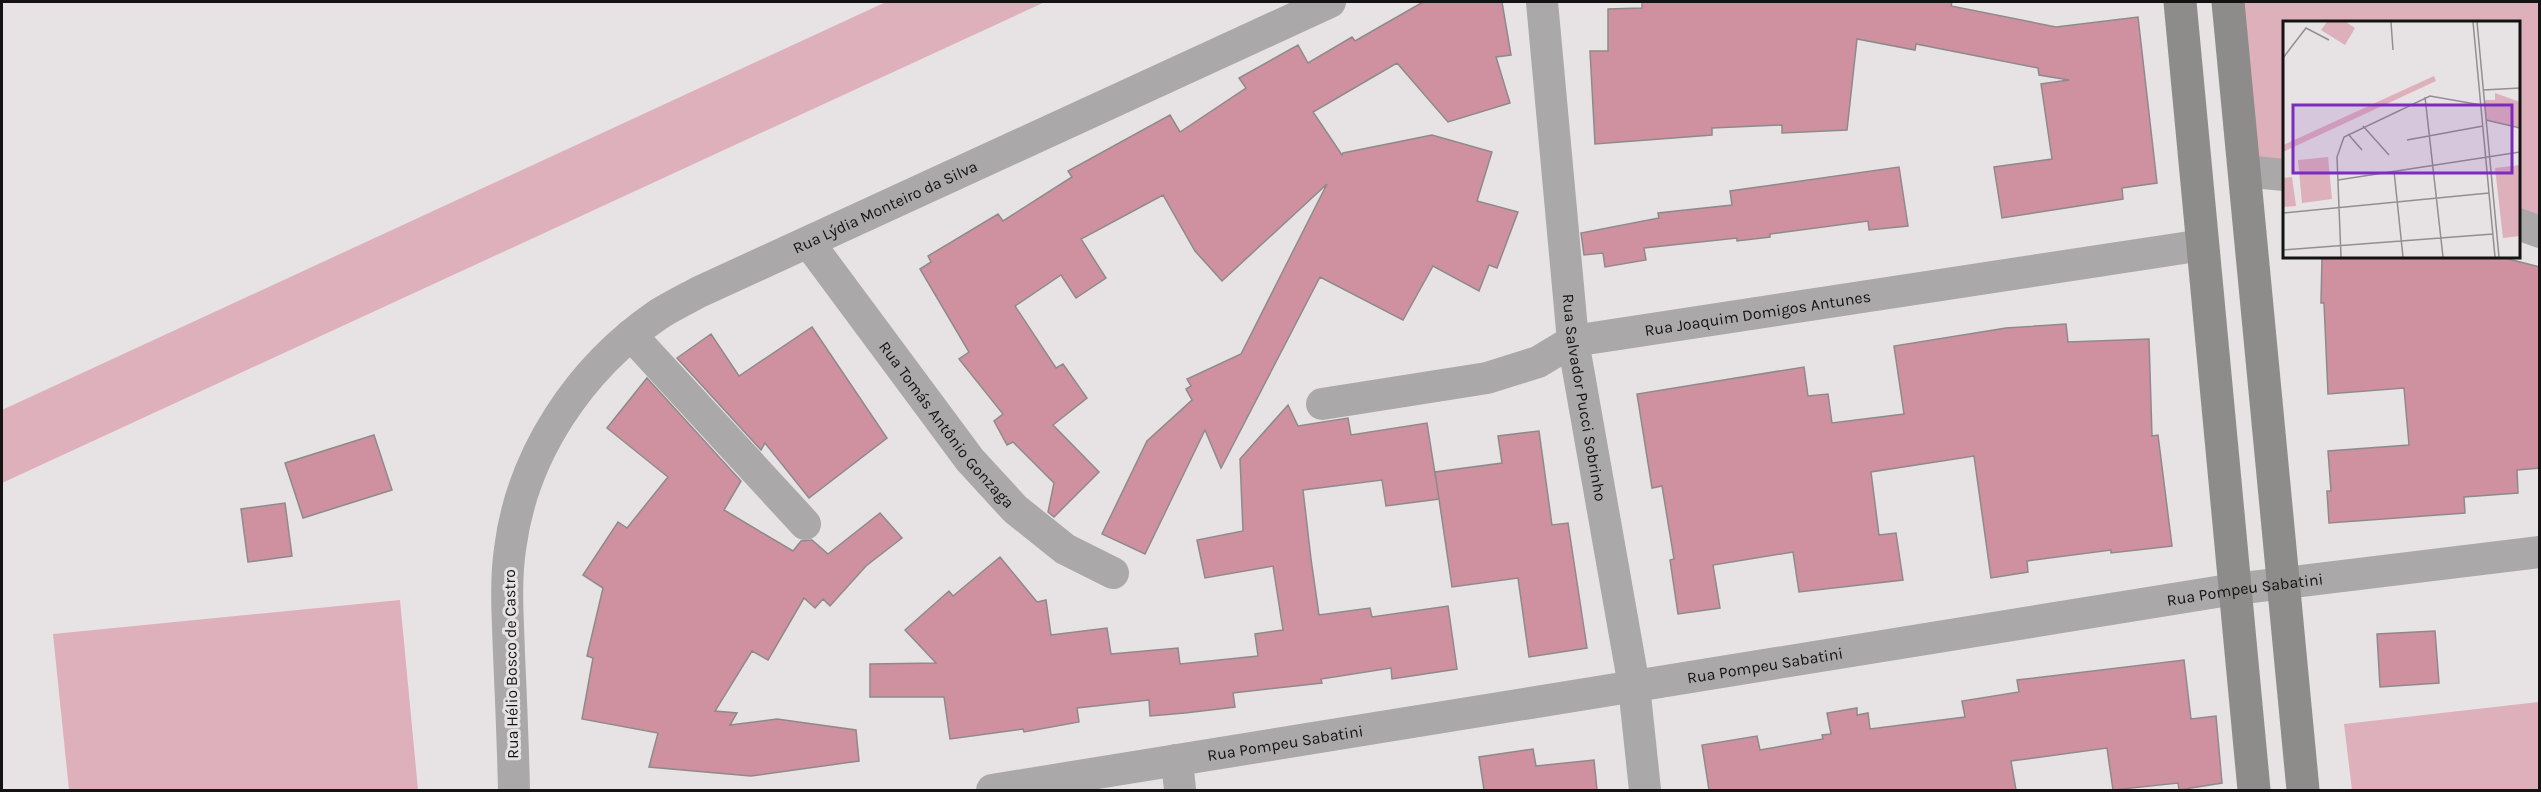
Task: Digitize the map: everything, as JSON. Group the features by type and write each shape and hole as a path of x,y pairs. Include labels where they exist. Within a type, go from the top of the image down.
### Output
{"main road":[{"path":"2180,2 2254,790"},
{"path":"2228,2 2303,790"}],"street":[{"name":"Rua Lýdia Monteiro da Silva","path":"519,502 542,445 565,408 595,369 632,335 660,314 699,292 1330,2"},
{"name":"Rua Salvador Pucci Sobrinho","path":"1542,2 1572,341 1634,686 1645,790"},
{"path":"2244,171 2283,175"},
{"path":"2520,225 2540,232"},
{"name":"Rua Tomás Antônio Gonzaga","path":"809,243 970,460 1000,493 1015,509 1065,549 1113,573"},
{"name":"Rua Joaquim Domigos Antunes","path":"1322,404 1487,378 1538,363 1572,341 2203,245"},
{"path":"632,335 805,524"},
{"name":"Rua Hélio Bosco de Castro","path":"514,790 507,598 510,550 519,502"},
{"name":"Rua Pompeu Sabatini","path":"992,790 1178,775 1634,686 2284,581 2540,552"}],"shaded area":[{"path":"886,2 1045,2 2,483 2,410"},
{"path":"2228,2 2539,2 2539,232 2520,224 2520,21 2283,21 2283,175 2244,171"},
{"path":"400,600 418,790 69,790 53,634"},
{"path":"2539,702 2539,790 2352,790 2344,724"}],"building":[{"path":"1423,2 1502,2 1511,55 1496,57 1510,103 1448,122 1397,63 1313,112 1342,155 1432,135 1492,152 1477,201 1518,212 1497,268 1489,265 1479,291 1433,266 1403,320 1320,277 1221,468 1205,430 1145,554 1102,534 1147,441 1192,400 1186,389 1191,386 1187,379 1241,354 1327,184 1222,281 1195,251 1163,195 1081,239 1106,278 1076,298 1061,275 1015,306 1056,368 1063,364 1087,398 1053,425 1099,472 1054,517 1048,512 1054,483 1013,442 1007,445 994,421 1003,414 959,359 969,352 920,269 931,262 928,256 998,214 1003,221 1072,177 1068,171 1170,115 1180,132 1246,88 1239,78 1298,45 1308,63 1352,37 1355,41"},
{"path":"1642,2 1952,2 1951,6 2056,27 2138,17 2157,183 2122,188 2123,199 2002,218 1994,167 2052,159 2041,84 2069,80 2039,75 2038,68 1916,44 1915,50 1857,39 1847,130 1782,133 1782,125 1712,128 1712,135 1595,144 1590,51 1608,51 1608,9 1642,8"},
{"path":"1899,167 1908,226 1869,230 1868,221 1770,234 1770,237 1737,241 1737,238 1644,248 1646,260 1605,267 1603,253 1584,255 1581,233 1659,218 1658,213 1732,205 1730,191"},
{"path":"2322,258 2505,258 2540,267 2540,468 2517,470 2518,493 2464,497 2465,513 2329,523 2327,491 2331,491 2328,451 2409,445 2404,388 2328,394 2324,303 2321,303"},
{"path":"2066,324 2068,342 2149,339 2152,436 2158,435 2172,546 2111,553 2111,550 2027,561 2028,572 1991,578 1974,456 1871,472 1879,535 1896,533 1903,580 1799,592 1793,552 1713,565 1720,608 1678,614 1670,560 1674,559 1662,486 1652,488 1637,394 1804,367 1808,396 1828,394 1832,423 1904,414 1894,346 2006,328"},
{"path":"812,327 887,438 809,498 765,443 761,450 677,358 711,334 739,376"},
{"path":"647,378 741,481 724,510 793,551 801,541 812,540 828,554 880,513 902,538 866,566 830,606 823,599 815,608 804,598 768,660 752,651 715,711 737,713 730,725 777,719 856,730 859,761 751,776 649,767 658,733 582,719 593,658 587,656 603,588 583,575 618,522 627,528 668,477 607,428"},
{"path":"1288,405 1298,426 1348,418 1351,435 1427,423 1439,499 1386,506 1382,480 1303,490 1311,559 1319,615 1370,608 1372,617 1448,606 1457,669 1392,679 1391,668 1321,679 1322,683 1233,693 1235,707 1185,713 1150,716 1149,700 1077,708 1079,722 1024,732 1023,729 950,739 944,697 870,697 870,664 936,663 905,630 949,591 953,596 1000,557 1037,602 1046,600 1051,635 1107,628 1111,654 1178,648 1180,664 1258,656 1255,634 1283,630 1273,566 1205,578 1197,540 1243,531 1240,459"},
{"path":"1539,431 1552,525 1568,523 1587,648 1529,657 1518,578 1452,587 1435,472 1502,463 1498,436"},
{"path":"374,435 392,490 303,518 285,463"},
{"path":"285,503 292,556 248,562 241,509"},
{"path":"2435,631 2439,683 2380,687 2377,634"},
{"path":"2184,660 2191,719 2216,716 2222,783 2179,790 2178,783 2113,790 2107,748 2011,761 2016,790 1709,790 1702,745 1757,736 1760,750 1823,739 1822,735 1831,734 1827,713 1857,708 1857,715 1868,713 1870,729 1965,717 1962,701 2019,692 2017,680"},
{"path":"1533,749 1536,766 1594,760 1597,790 1484,790 1479,757"}]}
